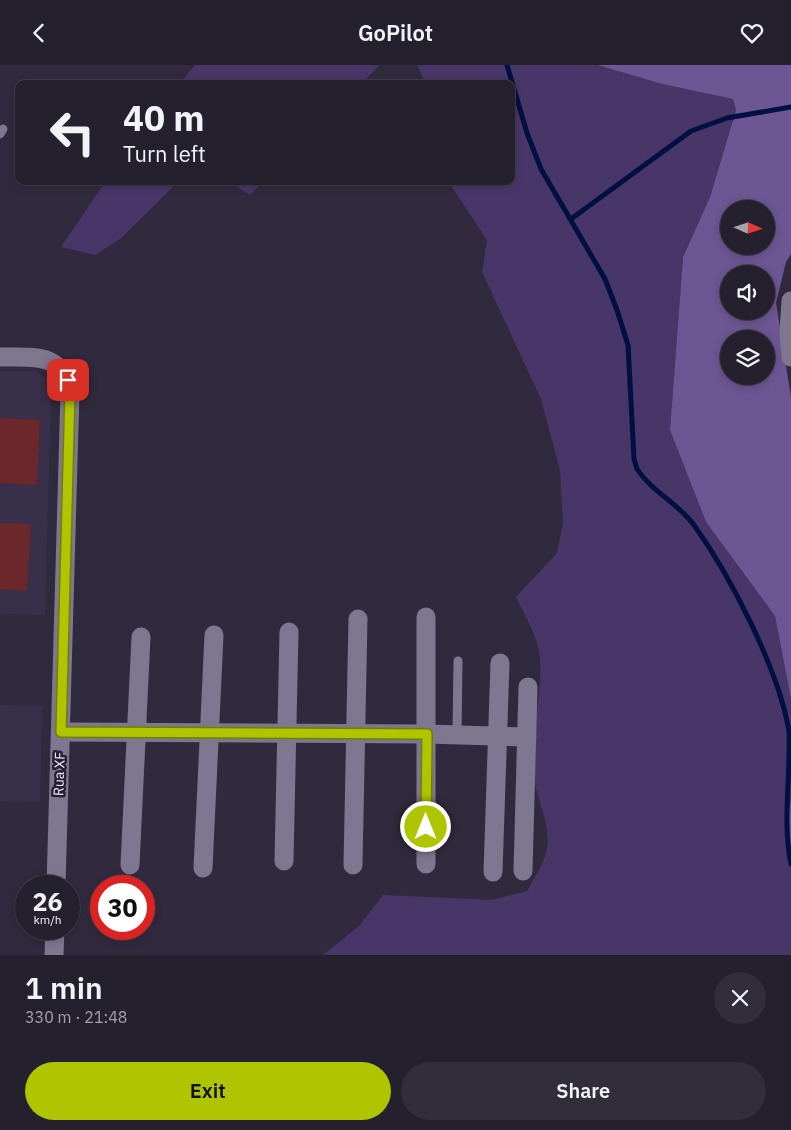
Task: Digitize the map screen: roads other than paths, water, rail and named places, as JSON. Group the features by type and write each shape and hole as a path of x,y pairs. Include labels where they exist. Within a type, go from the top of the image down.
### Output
{"street":[{"path":"791,301 789,331 791,357"},
{"name":"Rua XF","path":"0,357 46,359 55,363 68,380 70,392 56,875"},
{"path":"426,617 426,864"},
{"path":"353,865 358,619"},
{"path":"284,861 288,632"},
{"path":"203,868 214,635"},
{"path":"130,865 138,731 141,637"},
{"path":"492,872 500,663"},
{"path":"523,871 528,687"},
{"path":"61,732 285,732 526,737"},
{"path":"54,955 55,940"}],"lane":[{"path":"457,735 458,661"}],"waterway":[{"path":"507,65 511,80"},
{"path":"515,92 527,133 541,169 605,279 617,310 628,345 634,459 637,469 650,484 688,517 708,546 737,596 764,652 775,680 789,731 787,831 791,864"},
{"path":"571,219 691,131 727,118 791,107"}]}
